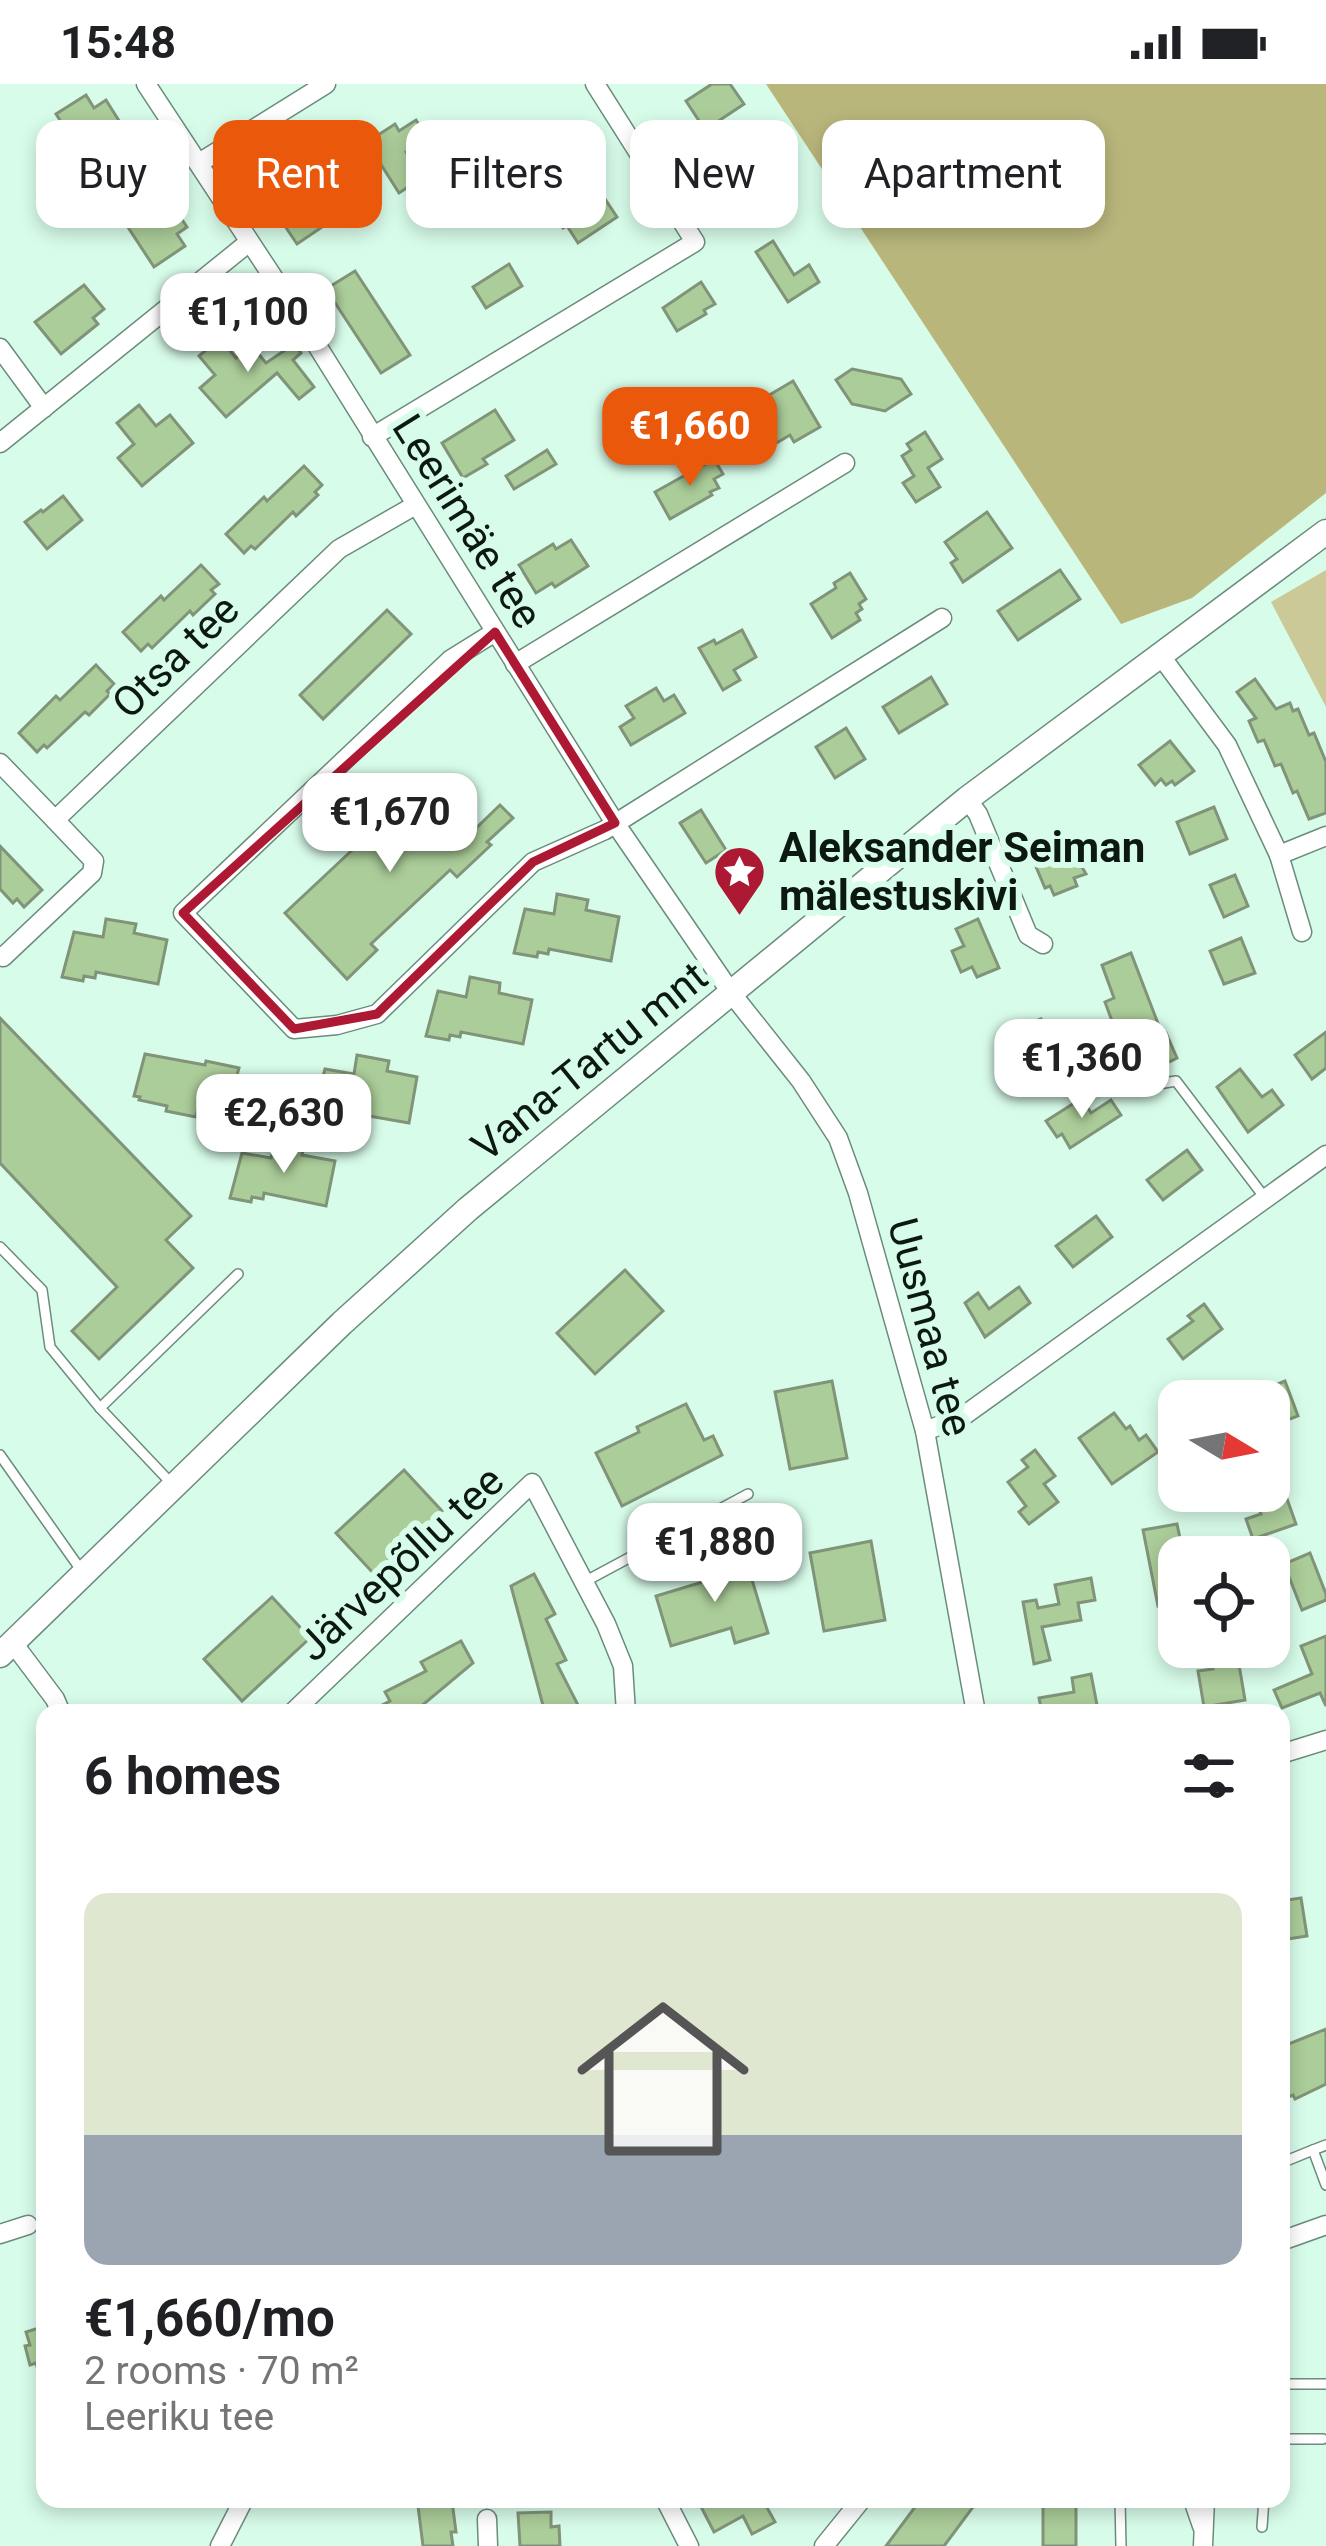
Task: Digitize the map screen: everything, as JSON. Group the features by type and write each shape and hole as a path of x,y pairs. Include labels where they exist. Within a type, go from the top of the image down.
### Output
{"street":[{"name":"Leerimäe tee","path":"146,84 298,315 615,823 732,994"},
{"path":"200,163 326,84"},
{"path":"372,437 695,242 595,84"},
{"path":"0,443 248,243"},
{"path":"0,348 44,408"},
{"path":"515,664 845,463"},
{"name":"Otsa tee","path":"55,820 339,549 414,506"},
{"name":"Vana-Tartu mnt","path":"6,1649 342,1323 468,1210 967,799 1326,532"},
{"path":"495,632 450,660 183,913 294,1029 337,1025 377,1014 533,862 605,830 942,618"},
{"path":"1160,655 1228,745 1279,855 1302,932"},
{"path":"0,763 94,861 92,873 0,956"},
{"path":"967,799 978,814 1028,935 1043,944"},
{"path":"1279,855 1326,836"},
{"name":"Uusmaa tee","path":"732,994 801,1081 838,1138 858,1193 925,1432 974,1704"},
{"path":"925,1432 962,1417 1326,1155"},
{"name":"Järvepõllu tee","path":"301,1704 532,1484 606,1624 622,1666 625,1704"},
{"path":"6,1649 58,1704"},
{"path":"1290,1751 1326,1740"},
{"path":"0,2234 28,2224"},
{"path":"1290,2238 1326,2225"},
{"path":"220,2546 239,2508"},
{"path":"670,2508 689,2546"},
{"path":"824,2546 855,2508"},
{"path":"1203,2545 1204,2508"},
{"path":"487,2519 488,2546"}],"lane":[{"path":"1146,1086 1176,1082 1265,1198"},
{"path":"0,1247 42,1290 50,1347 174,1487"},
{"path":"100,1408 238,1274"},
{"path":"0,1455 84,1575"},
{"path":"584,1582 748,1494"},
{"path":"1290,2159 1326,2145"},
{"path":"1313,2150 1326,2185"},
{"path":"1290,2384 1326,2384"},
{"path":"1290,2439 1323,2439"},
{"path":"1120,2508 1121,2546"},
{"path":"1191,2508 1203,2545"},
{"path":"1262,2527 1263,2508"}],"highlighted area":[{"path":"495,632 615,823 533,862 377,1014 294,1029 183,913"}],"shaded area":[{"path":"766,84 1326,84 1326,493 1192,598 1121,624 861,228 1105,228 1105,120 822,120 822,169 798,133 798,120 790,120"},
{"path":"1326,570 1326,707 1271,602"}],"building":[{"path":"712,84 730,84 744,104 720,120 698,120 686,101"},
{"path":"86,95 94,108 106,100 118,120 60,120 56,114"},
{"path":"395,124 399,131 406,126 406,188 399,193 382,166 382,132"},
{"path":"606,200 617,217 606,224"},
{"path":"128,228 186,228 177,234 185,246 154,267"},
{"path":"286,228 321,228 297,244"},
{"path":"568,228 600,228 578,243"},
{"path":"773,241 794,275 809,265 819,282 788,302 756,252"},
{"path":"509,264 522,286 486,308 473,287"},
{"path":"355,271 410,355 381,373 326,289"},
{"path":"701,282 715,304 677,331 663,308"},
{"path":"84,285 104,309 93,318 98,324 61,354 35,322"},
{"path":"220,338 236,358 251,345 266,363 294,344 301,353 293,360 314,387 299,399 277,373 226,417 200,388 215,375 199,356"},
{"path":"852,369 901,379 911,394 885,411 852,404 836,380"},
{"path":"793,381 820,427 794,442 790,435 758,454 738,421 770,403 766,397"},
{"path":"139,405 156,426 170,415 193,443 142,486 118,458 134,444 117,423"},
{"path":"495,410 514,440 463,478 442,443"},
{"path":"925,432 942,459 928,468 940,487 916,502 903,483 914,476 902,456 911,450 907,444"},
{"path":"547,450 556,464 514,489 506,476"},
{"path":"714,459 723,474 714,479 719,488 670,519 655,492"},
{"path":"304,466 322,485 315,492 318,495 255,549 251,546 244,553 226,534"},
{"path":"63,496 82,520 47,549 25,522"},
{"path":"987,512 1012,548 963,582 951,563 957,559 945,542"},
{"path":"571,540 588,566 536,593 519,565 553,544 556,549"},
{"path":"201,565 219,584 211,590 215,594 152,648 148,644 141,651 123,632"},
{"path":"1060,570 1080,599 1018,640 998,611"},
{"path":"850,573 866,599 856,613 860,620 832,638 811,604"},
{"path":"387,610 411,634 323,719 300,695"},
{"path":"742,630 756,657 734,670 740,680 723,690 699,648"},
{"path":"96,665 114,684 107,691 110,694 37,752 19,733"},
{"path":"931,677 947,704 899,733 883,707"},
{"path":"1255,679 1276,709 1290,703 1293,711 1298,709 1309,735 1314,733 1326,762 1326,813 1309,819 1281,764 1275,766 1264,740 1258,742 1249,721 1256,718 1237,692"},
{"path":"656,688 664,701 674,695 685,713 631,745 620,727 634,718 626,706"},
{"path":"846,728 865,759 835,778 816,747"},
{"path":"1170,741 1194,771 1175,785 1161,779 1155,785 1139,765"},
{"path":"428,779 475,829 500,805 513,818 457,877 450,870 371,944 377,950 347,979 285,913"},
{"path":"1214,807 1227,839 1190,854 1177,822"},
{"path":"701,810 726,850 706,863 680,823"},
{"path":"1056,837 1060,847 1073,841 1086,874 1074,878 1077,886 1054,895 1050,886 1045,888 1031,855 1037,853 1034,846"},
{"path":"0,846 42,890 24,907 0,889"},
{"path":"1235,875 1248,906 1224,917 1210,885"},
{"path":"557,894 588,900 586,910 619,917 611,961 549,949 548,954 538,952 537,957 514,953 525,909 554,914"},
{"path":"106,919 136,924 134,933 167,940 158,984 96,972 95,978 84,976 83,981 62,977 74,932 103,937"},
{"path":"978,919 999,968 977,977 972,967 961,972 952,951 964,946 956,929"},
{"path":"1241,938 1255,973 1224,984 1210,951"},
{"path":"1131,953 1162,1034 1166,1033 1177,1058 1155,1069 1135,1021 1115,1029 1105,1002 1114,998 1102,965"},
{"path":"470,977 500,983 499,993 532,1000 523,1044 461,1032 460,1037 450,1035 449,1040 426,1036 438,991 466,997"},
{"path":"0,1018 191,1216 166,1240 193,1268 99,1359 72,1331 117,1287 0,1163"},
{"path":"1041,1019 1044,1027 1057,1022 1066,1046 1042,1056 1039,1047 1025,1052 1015,1029"},
{"path":"1326,1032 1326,1068 1312,1079 1295,1055"},
{"path":"145,1054 239,1068 228,1109 199,1103 196,1117 139,1100 134,1096"},
{"path":"357,1055 389,1061 387,1071 417,1077 409,1123 346,1112 335,1117 313,1113 325,1069 354,1074"},
{"path":"1240,1069 1262,1097 1272,1090 1283,1105 1248,1132 1217,1087"},
{"path":"1082,1098 1091,1113 1111,1100 1121,1115 1070,1148 1046,1121"},
{"path":"275,1140 304,1145 302,1155 335,1161 326,1206 264,1193 263,1199 252,1197 251,1202 230,1198 242,1153 271,1158"},
{"path":"1187,1150 1202,1170 1163,1200 1147,1180"},
{"path":"1096,1216 1112,1237 1073,1267 1056,1246"},
{"path":"625,1270 663,1311 595,1374 557,1333"},
{"path":"1019,1287 1030,1303 985,1337 965,1303 978,1293 989,1309"},
{"path":"1204,1304 1222,1329 1183,1359 1168,1339 1193,1321 1188,1316"},
{"path":"832,1381 847,1458 790,1469 775,1392"},
{"path":"1290,1394 1298,1416 1290,1419"},
{"path":"686,1404 704,1440 713,1436 722,1455 622,1506 596,1453"},
{"path":"1114,1413 1139,1440 1146,1435 1158,1452 1112,1484 1079,1438"},
{"path":"1035,1450 1055,1476 1044,1484 1058,1502 1029,1524 1019,1512 1026,1506 1008,1482 1028,1467 1022,1460"},
{"path":"404,1470 442,1511 374,1574 336,1533"},
{"path":"1290,1507 1296,1524 1252,1536 1246,1519 1290,1512"},
{"path":"1177,1524 1180,1536 1158,1536 1158,1606 1143,1530"},
{"path":"871,1541 885,1620 824,1631 810,1553"},
{"path":"744,1553 768,1633 735,1643 731,1628 671,1646 656,1596 716,1578 711,1563"},
{"path":"1310,1553 1326,1600 1302,1610 1290,1579 1290,1561"},
{"path":"534,1574 555,1614 546,1619 566,1660 557,1664 577,1704 543,1704 511,1586"},
{"path":"1091,1578 1095,1600 1078,1603 1081,1620 1042,1627 1050,1660 1034,1664 1023,1602 1036,1600 1038,1608 1059,1604 1055,1585"},
{"path":"272,1597 310,1638 242,1701 204,1659"},
{"path":"1326,1636 1326,1706 1320,1693 1280,1704 1274,1690 1312,1674 1301,1646"},
{"path":"461,1641 473,1663 424,1704 384,1704 390,1701 385,1692 426,1671 421,1662"},
{"path":"1240,1668 1245,1700 1204,1704 1198,1671"},
{"path":"1091,1674 1097,1704 1040,1704 1039,1698 1074,1692 1072,1678"},
{"path":"1301,1898 1307,1936 1290,1939 1290,1900"},
{"path":"1326,2029 1326,2084 1295,2099 1290,2096 1290,2043"},
{"path":"36,2329 36,2363 30,2365 25,2346 30,2345 26,2332"},
{"path":"418,2508 453,2508 453,2546 423,2546"},
{"path":"702,2508 767,2508 775,2522 752,2534 743,2516 714,2532"},
{"path":"914,2508 972,2508 944,2546 886,2546"},
{"path":"1043,2508 1076,2508 1076,2546 1043,2546"},
{"path":"551,2512 551,2527 559,2526 560,2546 520,2546 518,2513"}],"place":[{"name":"Aleksander Seiman mälestuskivi","path":"740,917"}]}
